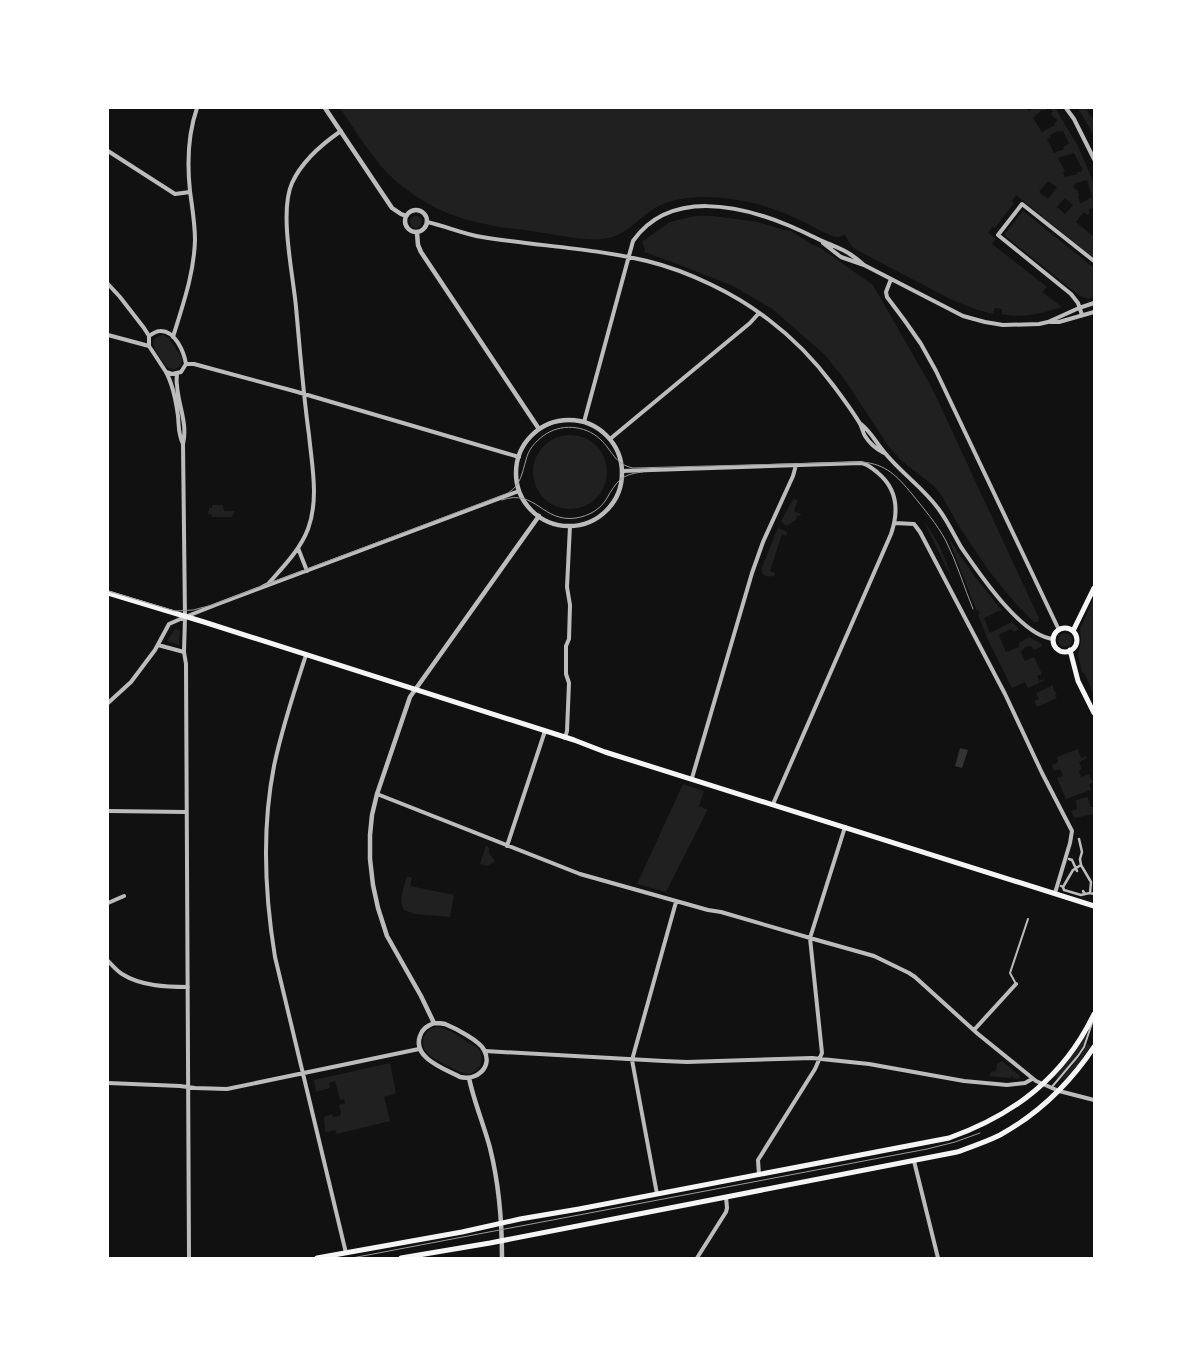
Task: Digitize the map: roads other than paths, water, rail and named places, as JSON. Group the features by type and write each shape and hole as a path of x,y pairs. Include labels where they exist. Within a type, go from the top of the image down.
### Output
{"main road":[{"path":"1073,631 1094,588"},
{"path":"108,593 1094,906"},
{"path":"1066,628 1073,631 1077,641 1073,648 1070,650 1060,650 1055,645 1053,638 1056,632 1066,628"},
{"path":"1070,650 1078,681 1094,713"},
{"path":"317,1258 949,1138 993,1120 1043,1085 1074,1050 1094,1015"},
{"path":"401,1258 914,1162 957,1152 999,1135 1033,1113 1059,1091 1084,1063 1094,1047"}],"street":[{"path":"173,336 189,284 194,254 194,215 190,192 188,155 191,129 197,108"},
{"path":"325,108 392,208 406,216"},
{"path":"1066,108 1074,119 1094,159"},
{"path":"262,588 268,584 298,548 308,529 314,506 314,476 296,304 289,258 286,209 292,184 306,161 330,138 341,131"},
{"path":"108,151 175,194 190,192"},
{"path":"1082,315 1076,299 1071,294 998,235 1022,204 1094,261"},
{"path":"584,422 634,241 642,229 650,222 668,212 688,207 712,207 753,213 838,247 853,255 864,265"},
{"path":"414,210 419,210 423,213 427,222 425,228 417,233 410,231 405,223 406,216 414,210"},
{"path":"427,222 480,237 629,257 653,262 690,276 731,295 759,313 811,359 832,383 884,453 940,510 961,546 1004,604 1028,628 1047,638 1053,638"},
{"path":"417,233 421,252 539,429"},
{"path":"817,239 841,257 864,265 974,320 1003,325 1039,324 1094,303"},
{"path":"891,279 886,292 887,297 921,344 936,371 1059,630"},
{"path":"108,284 144,328 149,336 149,346 166,372 172,386 178,414 179,436 182,444"},
{"path":"1048,322 1058,322 1094,312"},
{"path":"610,440 750,323 759,313"},
{"path":"149,336 159,331 168,332 173,336 185,356 186,364 181,372 172,374 166,372"},
{"path":"108,335 149,346"},
{"path":"186,364 194,364 304,394 519,457"},
{"path":"177,373 177,385 184,428 182,444 184,652 186,664 189,1258"},
{"path":"561,421 584,422 597,428 610,440 621,460 622,479 618,492 608,510 596,519 570,526 547,522 525,502 519,491 516,477 519,457 528,440 539,429 551,423 561,421"},
{"path":"622,471 862,463 866,464 888,483 893,494 896,506 895,523 773,804"},
{"path":"692,778 752,573 763,542 793,476 796,465"},
{"path":"108,703 131,682 148,660 169,624 519,491"},
{"path":"434,1023 387,936 378,908 373,885 370,842 372,815 377,794 410,697 539,516"},
{"path":"895,523 914,524 920,532 1005,694 1072,831 1054,893"},
{"path":"565,738 569,683 566,674 566,646 569,639 570,605 567,587 570,526"},
{"path":"298,548 307,571"},
{"path":"158,645 184,652"},
{"path":"306,655 281,735 274,766 266,867 269,920 275,957 346,1253"},
{"path":"507,846 545,731"},
{"path":"377,794 580,874 874,956 915,977 1032,1079 1059,1091 1094,1100"},
{"path":"108,811 186,812"},
{"path":"759,1175 758,1160 821,1058 810,938 845,827"},
{"path":"1079,840 1082,852 1081,865 1091,882 1090,893"},
{"path":"1069,859 1072,860 1077,870"},
{"path":"1081,865 1077,870 1073,870 1062,886 1064,890 1081,895 1084,893 1094,894"},
{"path":"108,903 124,896"},
{"path":"657,1194 632,1060 676,902"},
{"path":"108,961 122,974 137,981 161,986 188,987"},
{"path":"974,1030 1016,984"},
{"path":"434,1023 448,1026 479,1043 485,1051 486,1059 484,1069 478,1075 469,1078 460,1077 428,1060 421,1053 418,1040 421,1032 434,1023"},
{"path":"108,1083 227,1089 419,1049"},
{"path":"485,1051 687,1062 821,1058 1007,1086 1025,1084 1032,1079"},
{"path":"469,1078 490,1150 498,1192 502,1258"},
{"path":"914,1162 938,1258"},
{"path":"697,1258 726,1212 726,1197"}],"lane":[{"path":"1016,984 1010,972 1028,919"},
{"path":"1052,1088 1084,1047 1094,1015"}],"tram line":[{"path":"108,591 175,611 193,610 212,605 508,493 516,486 522,474 528,453 537,441 557,429 572,427 594,434 618,460 633,468 862,462 878,465 896,476 907,488 946,541 973,609"},
{"path":"502,500 523,498 555,516 576,518 590,514 598,509 621,479 634,473 643,472"},
{"path":"352,1258 927,1149 980,1133"}]}
